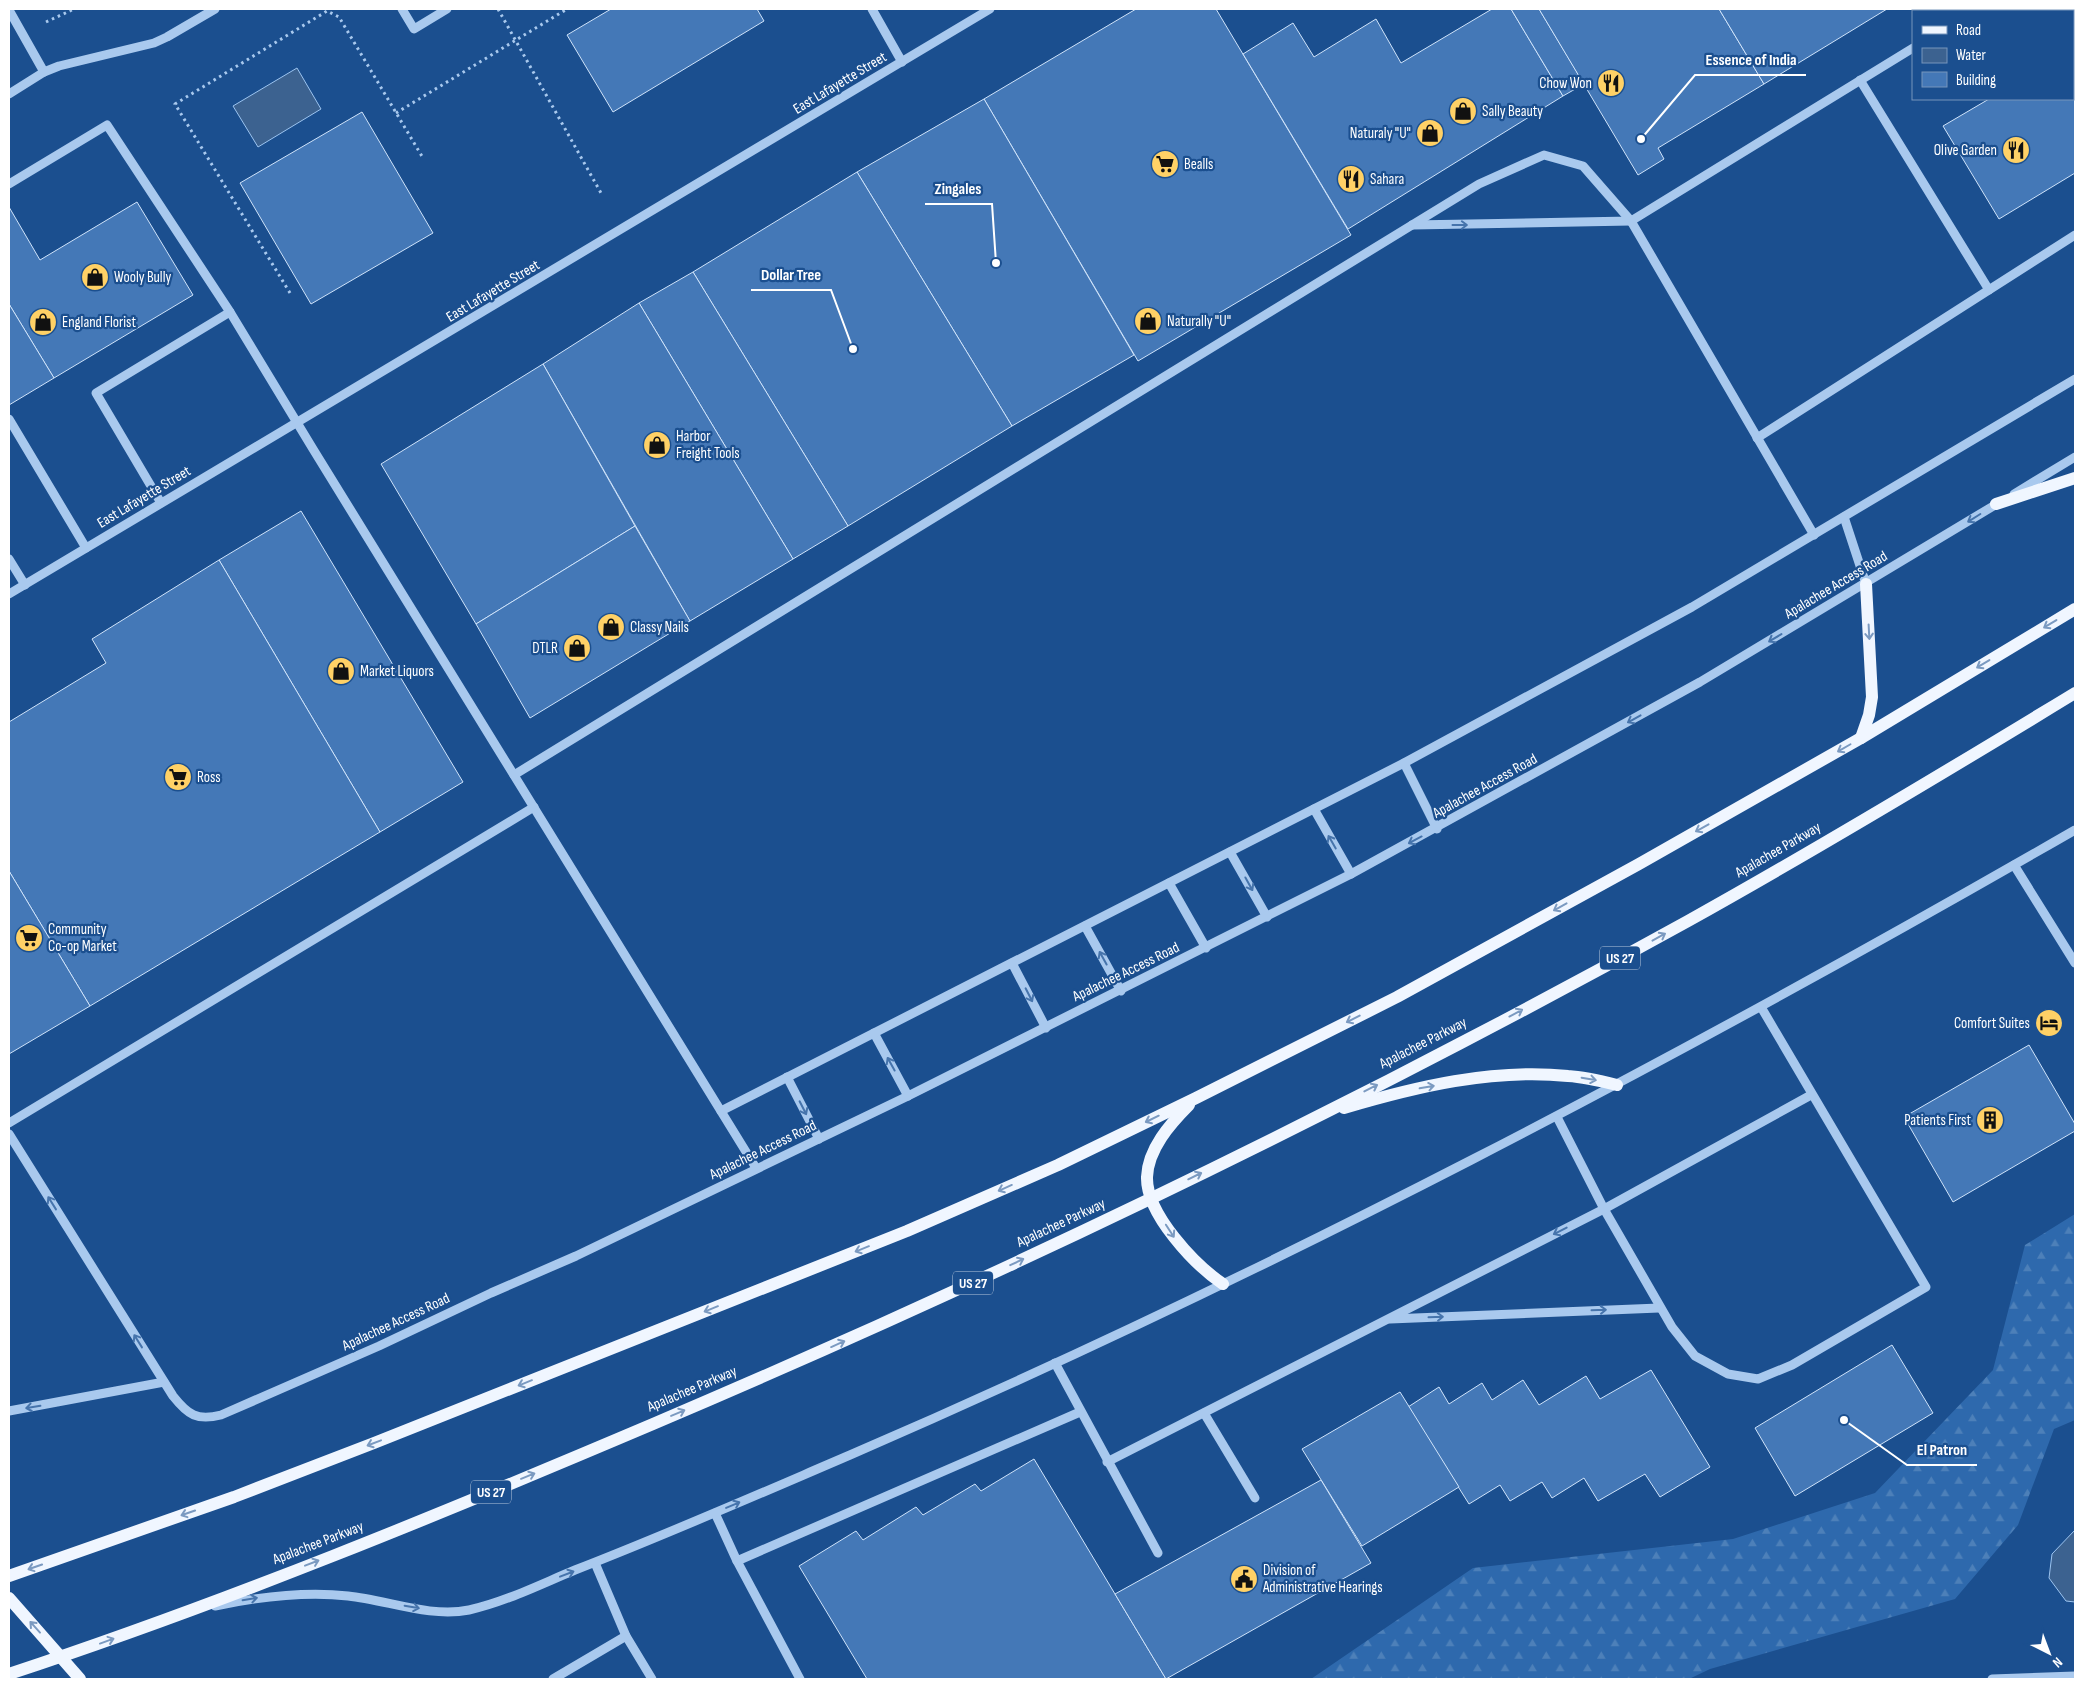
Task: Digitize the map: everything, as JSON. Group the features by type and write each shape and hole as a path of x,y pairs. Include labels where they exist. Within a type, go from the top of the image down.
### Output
{"main road":[{"path":"1996,504 2075,478"},
{"path":"1861,738 1869,715 1872,697 1866,584"},
{"path":"9,1576 234,1497 374,1444 838,1258 1058,1165 1396,997 1639,864 1861,738 2075,609"},
{"name":"Apalachee Parkway","path":"9,1674 61,1657 185,1611 418,1522 766,1376 967,1286 1313,1118 1499,1023 1694,918 1946,772 2075,693"},
{"path":"1313,1118 1416,1089 1497,1077 1567,1076 1617,1085"},
{"path":"1196,1098 1172,1124 1155,1150 1147,1176 1151,1198 1178,1243 1201,1268 1223,1284"},
{"path":"9,1598 80,1679"}],"street":[{"path":"9,94 44,72 74,61 154,43 214,9"},
{"path":"402,9 414,29 447,9"},
{"path":"872,9 902,62"},
{"name":"East Lafayette Street","path":"9,594 990,9"},
{"path":"9,10 44,72"},
{"path":"1412,225 1631,221 1912,49"},
{"path":"1860,80 1989,290"},
{"path":"9,184 107,125 230,312 756,1168"},
{"path":"514,774 1479,184 1544,155 1584,166 1631,221 1814,534"},
{"path":"1758,438 2075,235"},
{"path":"161,504 96,393 230,312"},
{"path":"721,1110 1404,763 1692,607 2075,379"},
{"path":"9,419 86,548"},
{"name":"Apalachee Access Road","path":"9,1134 179,1404 192,1415 201,1418 221,1416 576,1256 1046,1028 1351,874 1436,829 1700,682 1866,584 2075,456"},
{"path":"1844,517 1866,584"},
{"path":"9,559 25,585"},
{"path":"1404,763 1436,829"},
{"path":"9,1124 534,807"},
{"path":"1314,809 1351,874"},
{"path":"185,1611 257,1598 340,1595 451,1612 489,1604 595,1563 891,1437 1055,1363 1412,1192 1557,1117 1761,1007 2075,830"},
{"path":"1230,852 1267,917"},
{"path":"2014,865 2075,963"},
{"path":"1169,883 1206,948"},
{"path":"1085,926 1121,990"},
{"path":"1012,963 1046,1028"},
{"path":"1557,1117 1604,1209 1659,1308 1695,1356 1728,1374 1758,1379 1792,1365 1926,1286 1761,1007"},
{"path":"874,1032 908,1096"},
{"path":"787,1077 819,1139"},
{"path":"1107,1462 1604,1209 1812,1095"},
{"path":"1388,1319 1659,1308"},
{"path":"1055,1363 1158,1553"},
{"path":"9,1410 164,1382"},
{"path":"737,1561 1080,1412"},
{"path":"1204,1413 1256,1498"},
{"path":"715,1513 737,1561 800,1679"},
{"path":"595,1563 626,1636 652,1679"},
{"path":"553,1679 626,1636"},
{"path":"1992,1679 2075,1676"}],"path":[{"path":"44,23 74,9"},
{"path":"498,9 601,193"},
{"path":"396,112 567,9"},
{"path":"290,293 175,104 327,11 339,16 423,158"}],"green space":[{"path":"2075,1214 2075,1420 2054,1429 2018,1525 1955,1599 1710,1669 1689,1679 1311,1679 1473,1568 1733,1539 1875,1493 1993,1370 2025,1245"}],"water":[{"path":"297,68 321,109 258,147 233,106"},
{"path":"2075,1530 2075,1602 2066,1601 2049,1578 2052,1554"}],"building":[{"path":"611,9 757,9 764,21 613,112 567,35"},
{"name":"Bealls","path":"1136,9 1216,9 1351,235 1138,361 984,99"},
{"path":"1492,9 1511,9 1563,96 1348,229 1243,54 1293,23 1314,57 1376,19 1401,63"},
{"path":"1511,9 1539,9 1584,84 1563,96"},
{"path":"1539,9 1719,9 1764,84 1658,148 1664,159 1638,175"},
{"path":"1719,9 1887,9 1764,84"},
{"name":"Olive Garden","path":"2074,48 2075,173 1999,219 1943,126 1987,100 2074,100"},
{"path":"984,99 1134,355 1012,426 857,172"},
{"path":"362,112 433,233 311,304 240,183"},
{"path":"857,172 1012,426 848,526 693,272"},
{"name":"Wooly Bully","path":"137,202 193,295 54,378 9,304 9,207 40,260"},
{"path":"693,272 848,526 793,559 639,303"},
{"name":"Harbor Freight Tools","path":"639,303 793,559 690,621 543,364"},
{"path":"9,304 54,378 9,405"},
{"path":"543,364 635,526 476,624 381,464"},
{"name":"Market Liquors","path":"301,511 463,782 380,832 219,560"},
{"path":"635,526 690,621 530,718 476,624"},
{"name":"Ross","path":"219,560 380,832 90,1006 9,871 9,722 106,663 92,639"},
{"name":"Community Co-op Market","path":"9,871 90,1006 9,1054"},
{"name":"Patients First","path":"2029,1045 2075,1124 2075,1131 1953,1202 1904,1117"},
{"path":"1892,1345 1933,1413 1795,1496 1755,1428"},
{"path":"1651,1370 1710,1467 1660,1497 1645,1474 1598,1501 1584,1478 1552,1498 1542,1482 1510,1501 1500,1485 1469,1504 1408,1407 1439,1387 1449,1404 1482,1383 1492,1400 1523,1380 1539,1405 1586,1376 1600,1399"},
{"path":"1400,1392 1459,1487 1362,1546 1302,1449"},
{"path":"1034,1459 1166,1679 867,1679 799,1566 856,1531 863,1540 916,1507 923,1515 975,1484 981,1491"},
{"name":"Division of Administrative Hearings","path":"1321,1480 1371,1563 1166,1679 1115,1594"}],"place":[{"name":"Chow Won","path":"1611,83"},
{"name":"Sally Beauty","path":"1463,111"},
{"name":"Naturaly \"U\"","path":"1430,133"},
{"name":"Essence of India","path":"1641,139"},
{"name":"Olive Garden","path":"2016,150"},
{"name":"Bealls","path":"1165,164"},
{"name":"Sahara","path":"1351,179"},
{"name":"Zingales","path":"996,263"},
{"name":"Wooly Bully","path":"95,277"},
{"name":"Naturally \"U\"","path":"1148,321"},
{"name":"England Florist","path":"43,322"},
{"name":"Dollar Tree","path":"853,349"},
{"name":"Harbor Freight Tools","path":"657,445"},
{"name":"Classy Nails","path":"611,627"},
{"name":"DTLR","path":"577,648"},
{"name":"Market Liquors","path":"341,671"},
{"name":"Ross","path":"178,777"},
{"name":"Community Co-op Market","path":"29,938"},
{"name":"Comfort Suites","path":"2049,1023"},
{"name":"Patients First","path":"1990,1120"},
{"name":"El Patron","path":"1844,1420"},
{"name":"Division of Administrative Hearings","path":"1244,1579"}]}
